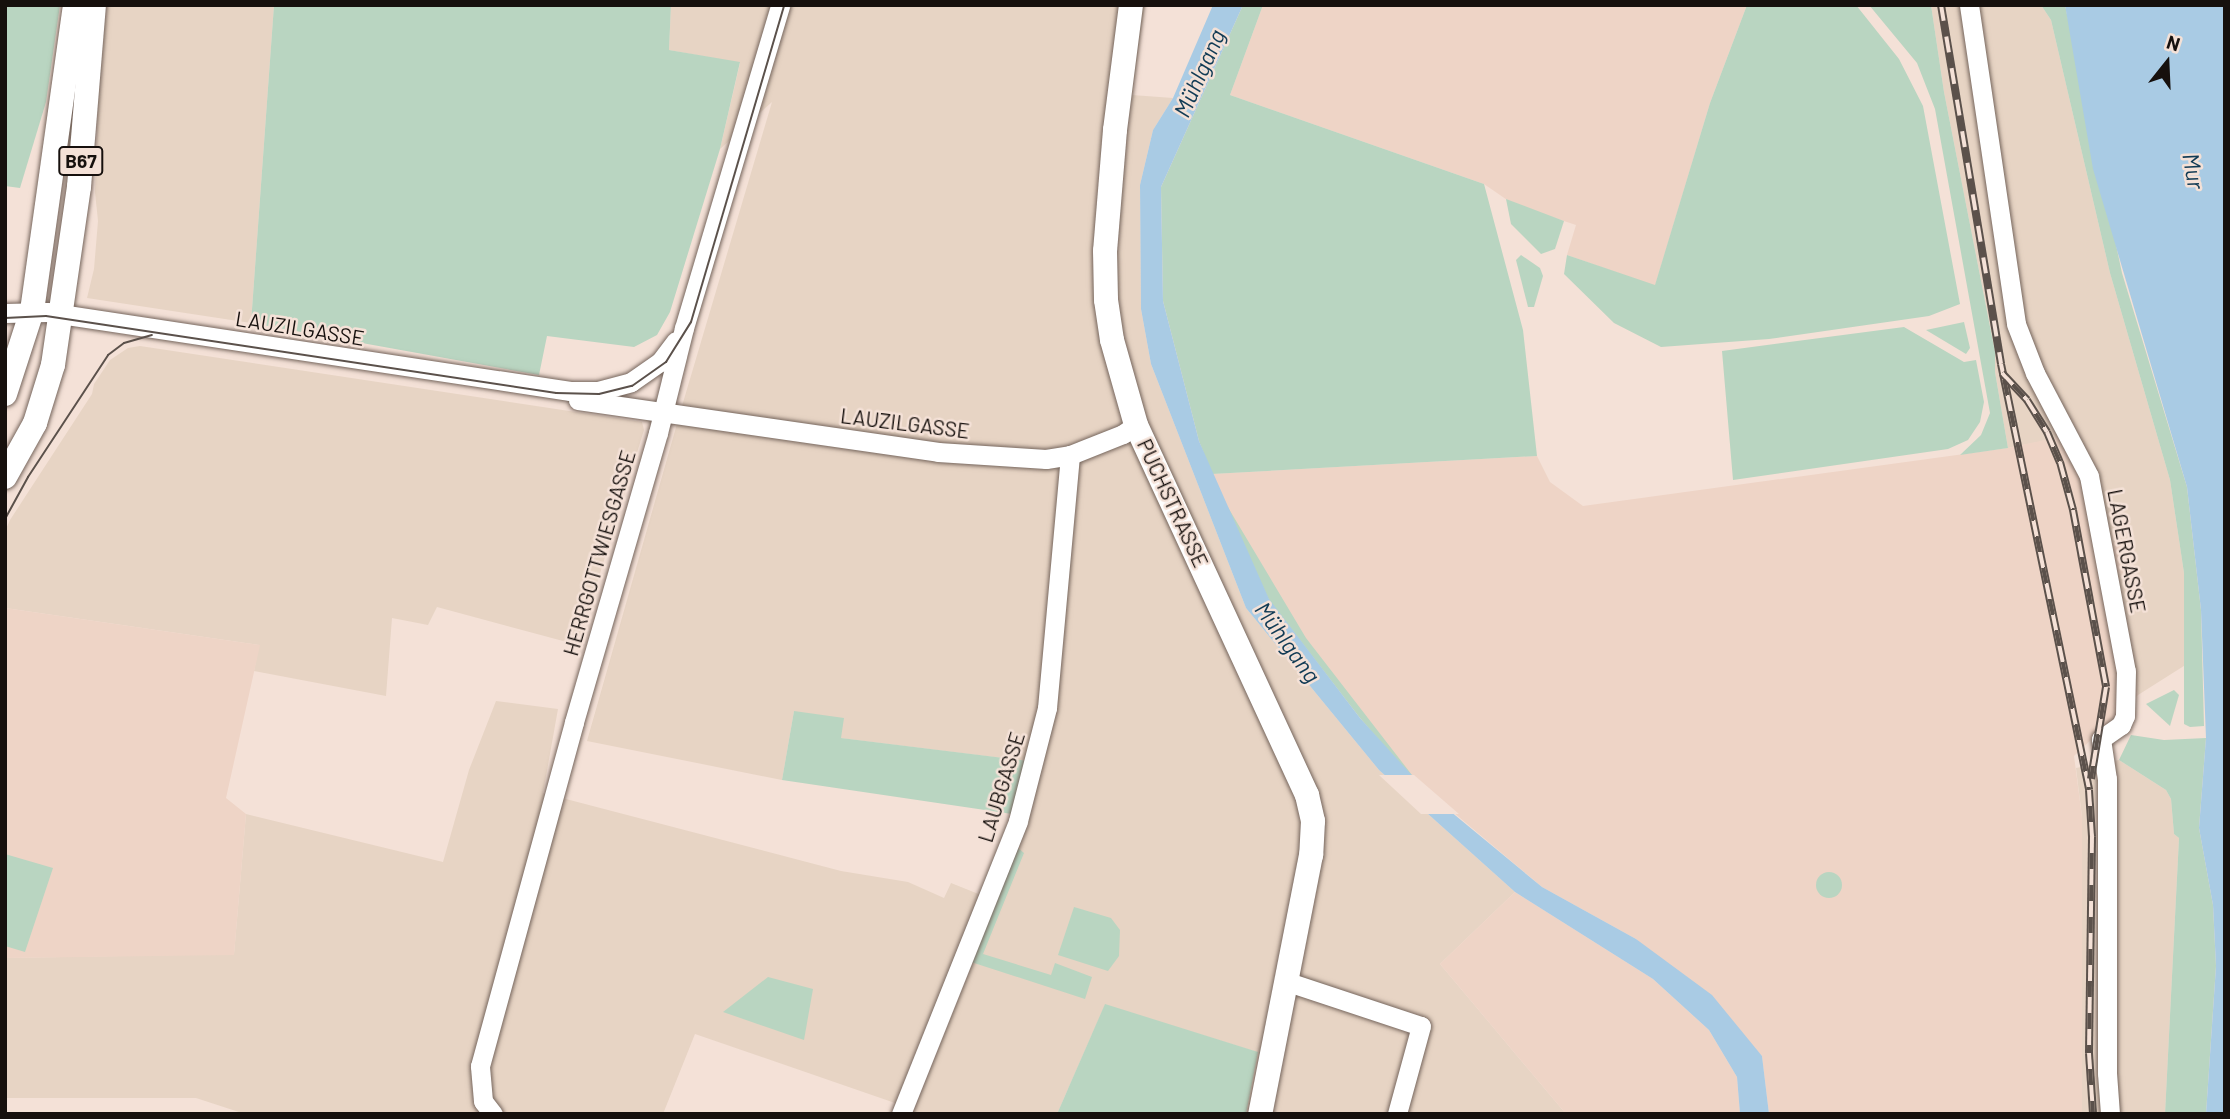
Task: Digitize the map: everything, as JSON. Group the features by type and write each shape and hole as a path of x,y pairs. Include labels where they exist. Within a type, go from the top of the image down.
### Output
{"main road":[{"name":"B67","path":"5,394 32,311 75,5"},
{"name":"B67","path":"5,477 35,422 47,388 61,315 79,187 94,5"},
{"name":"PUCHSTRASSE","path":"1131,5 1115,130 1105,251 1106,300 1112,340 1136,425 1307,795 1313,821 1311,855 1260,1114"}],"street":[{"name":"HERRGOTTWIESGASSE","path":"493,1114 483,1101 480,1066 664,411 684,328 780,5"},
{"name":"LAGERGASSE","path":"1969,5 2016,324 2035,373 2089,476 2126,671 2125,716 2121,725 2101,739 2107,779 2110,1114"},
{"name":"LAUZILGASSE","path":"5,313 32,311 532,387 598,391 623,385 647,373 669,353 684,328"},
{"path":"647,373 658,382 664,411"},
{"name":"LAUZILGASSE","path":"532,387 563,398 664,411 693,419 938,452 1045,458 1070,455 1123,434 1136,425"},
{"name":"LAUBGASSE","path":"901,1114 1018,821 1044,721 1070,455"},
{"path":"1285,981 1421,1026 1397,1114"}],"shaded area":[{"path":"107,5 274,5 251,323 87,298 94,269 98,221 95,192 100,52"},
{"path":"671,5 1145,5 1132,95 1173,98 1153,130 1140,185 1141,309 1151,364 1246,608 1379,770 1515,892 1440,964 1566,1114 1246,1114 1257,1052 1105,1005 1057,1114 891,1114 895,1103 695,1034 663,1114 245,1114 196,1098 5,1098 5,958 234,954 246,814 443,862 469,770 496,701 558,709 543,793 841,871 908,882 944,898 951,883 981,895 1007,872 1043,763 840,738 794,711 782,780 587,741 772,102 720,149 740,63 669,50"},
{"path":"1263,5 1747,5 1710,103 1655,286 1567,255 1576,225 1513,204 1484,184 1230,95"},
{"path":"1931,5 2041,5 2051,20 2110,273 2170,480 2184,573 2187,664 2138,695 2117,573 2128,574 2108,542 2063,437 2008,448 1995,372 1995,352 1944,92"},
{"path":"140,346 642,422 644,430 578,645 437,607 428,625 392,618 386,696 254,671 259,645 5,608 5,531 10,520 92,394 94,384 110,360 128,348"},
{"path":"2063,436 2108,542 2123,542 2129,574 2117,573 2138,695 2074,756 2082,817 2082,1114 1769,1114 1762,1056 1636,939 1542,887 1409,775 1269,600 1212,474 1537,456 1550,482 1583,506 2008,448"},
{"path":"5,608 260,645 226,798 246,814 234,955 5,958"},
{"path":"2119,760 2166,790 2171,799 2174,834 2179,838 2165,1114 2082,1114 2082,817 2076,768"},
{"path":"1515,892 1653,979 1709,1030 1737,1077 1740,1114 1566,1114 1440,964"}],"green space":[{"path":"5,5 60,5 46,102 20,188 5,186"},
{"path":"274,5 671,5 669,50 740,62 720,149 670,312 657,335 634,347 547,336 539,375 251,323"},
{"path":"1243,5 1263,5 1230,95 1484,184 1523,330 1537,456 1212,474 1199,441 1163,301 1161,187"},
{"path":"1747,5 1856,5 1899,59 1923,106 1960,304 1929,316 1769,339 1661,347 1614,323 1564,274 1567,255 1655,285 1710,103"},
{"path":"1869,5 1931,5 1944,92 1995,352 1995,372 2008,448 1960,455 1981,435 1990,413 1935,109 1917,63"},
{"path":"2041,5 2065,5 2122,273 2187,487 2201,610 2204,726 2190,727 2184,724 2184,573 2170,480 2110,273 2051,20"},
{"path":"1506,199 1564,221 1555,249 1541,254 1511,224"},
{"path":"1521,255 1540,268 1543,276 1534,307 1528,307 1516,260"},
{"path":"1964,322 1970,348 1966,354 1926,330"},
{"path":"1904,327 1964,362 1976,360 1984,402 1980,422 1968,440 1948,449 1733,480 1722,351"},
{"path":"1223,499 1306,638 1412,775 1409,775 1360,718 1269,600"},
{"path":"2174,690 2179,695 2170,726 2146,704"},
{"path":"794,711 844,718 841,738 1029,761 1012,814 782,780"},
{"path":"2131,735 2164,740 2206,738 2199,828 2213,905 2216,966 2206,1114 2165,1114 2179,838 2174,834 2171,799 2166,790 2119,760"},
{"path":"1018,848 1024,853 983,954 1051,975 1055,963 1092,977 1085,999 971,962"},
{"path":"5,854 53,868 25,952 5,946"},
{"path":"1829,872 1838,876 1842,885 1838,894 1829,898 1820,894 1816,885 1820,876"},
{"path":"1074,907 1111,918 1120,930 1119,956 1108,971 1058,955"},
{"path":"768,977 813,989 804,1040 723,1012"},
{"path":"1105,1004 1258,1052 1246,1114 1057,1114"}],"water":[{"name":"Mühlgang","path":"1213,5 1243,5 1161,187 1163,301 1199,441 1269,599 1360,718 1427,792 1542,887 1636,939 1712,995 1762,1056 1769,1114 1740,1114 1737,1077 1709,1030 1653,979 1515,892 1379,770 1246,608 1151,364 1141,309 1140,185 1153,130 1173,98"},
{"name":"Mur","path":"2065,5 2225,5 2225,1114 2206,1114 2216,966 2213,905 2199,828 2206,738 2201,610 2187,487 2093,169"}],"pier":[{"path":"1379,775 1414,775 1459,814 1421,814"}],"tram line":[{"path":"5,318 46,316 556,393 599,394 632,386 666,362 691,322 784,5"},
{"path":"5,519 28,477 108,355 124,343 152,335"}],"railway":[{"path":"1941,5 2001,364 2089,790 2092,837 2089,1053 2093,1114"},
{"path":"2002,373 2027,400 2047,432 2060,462 2073,510 2106,687 2091,779"}]}
